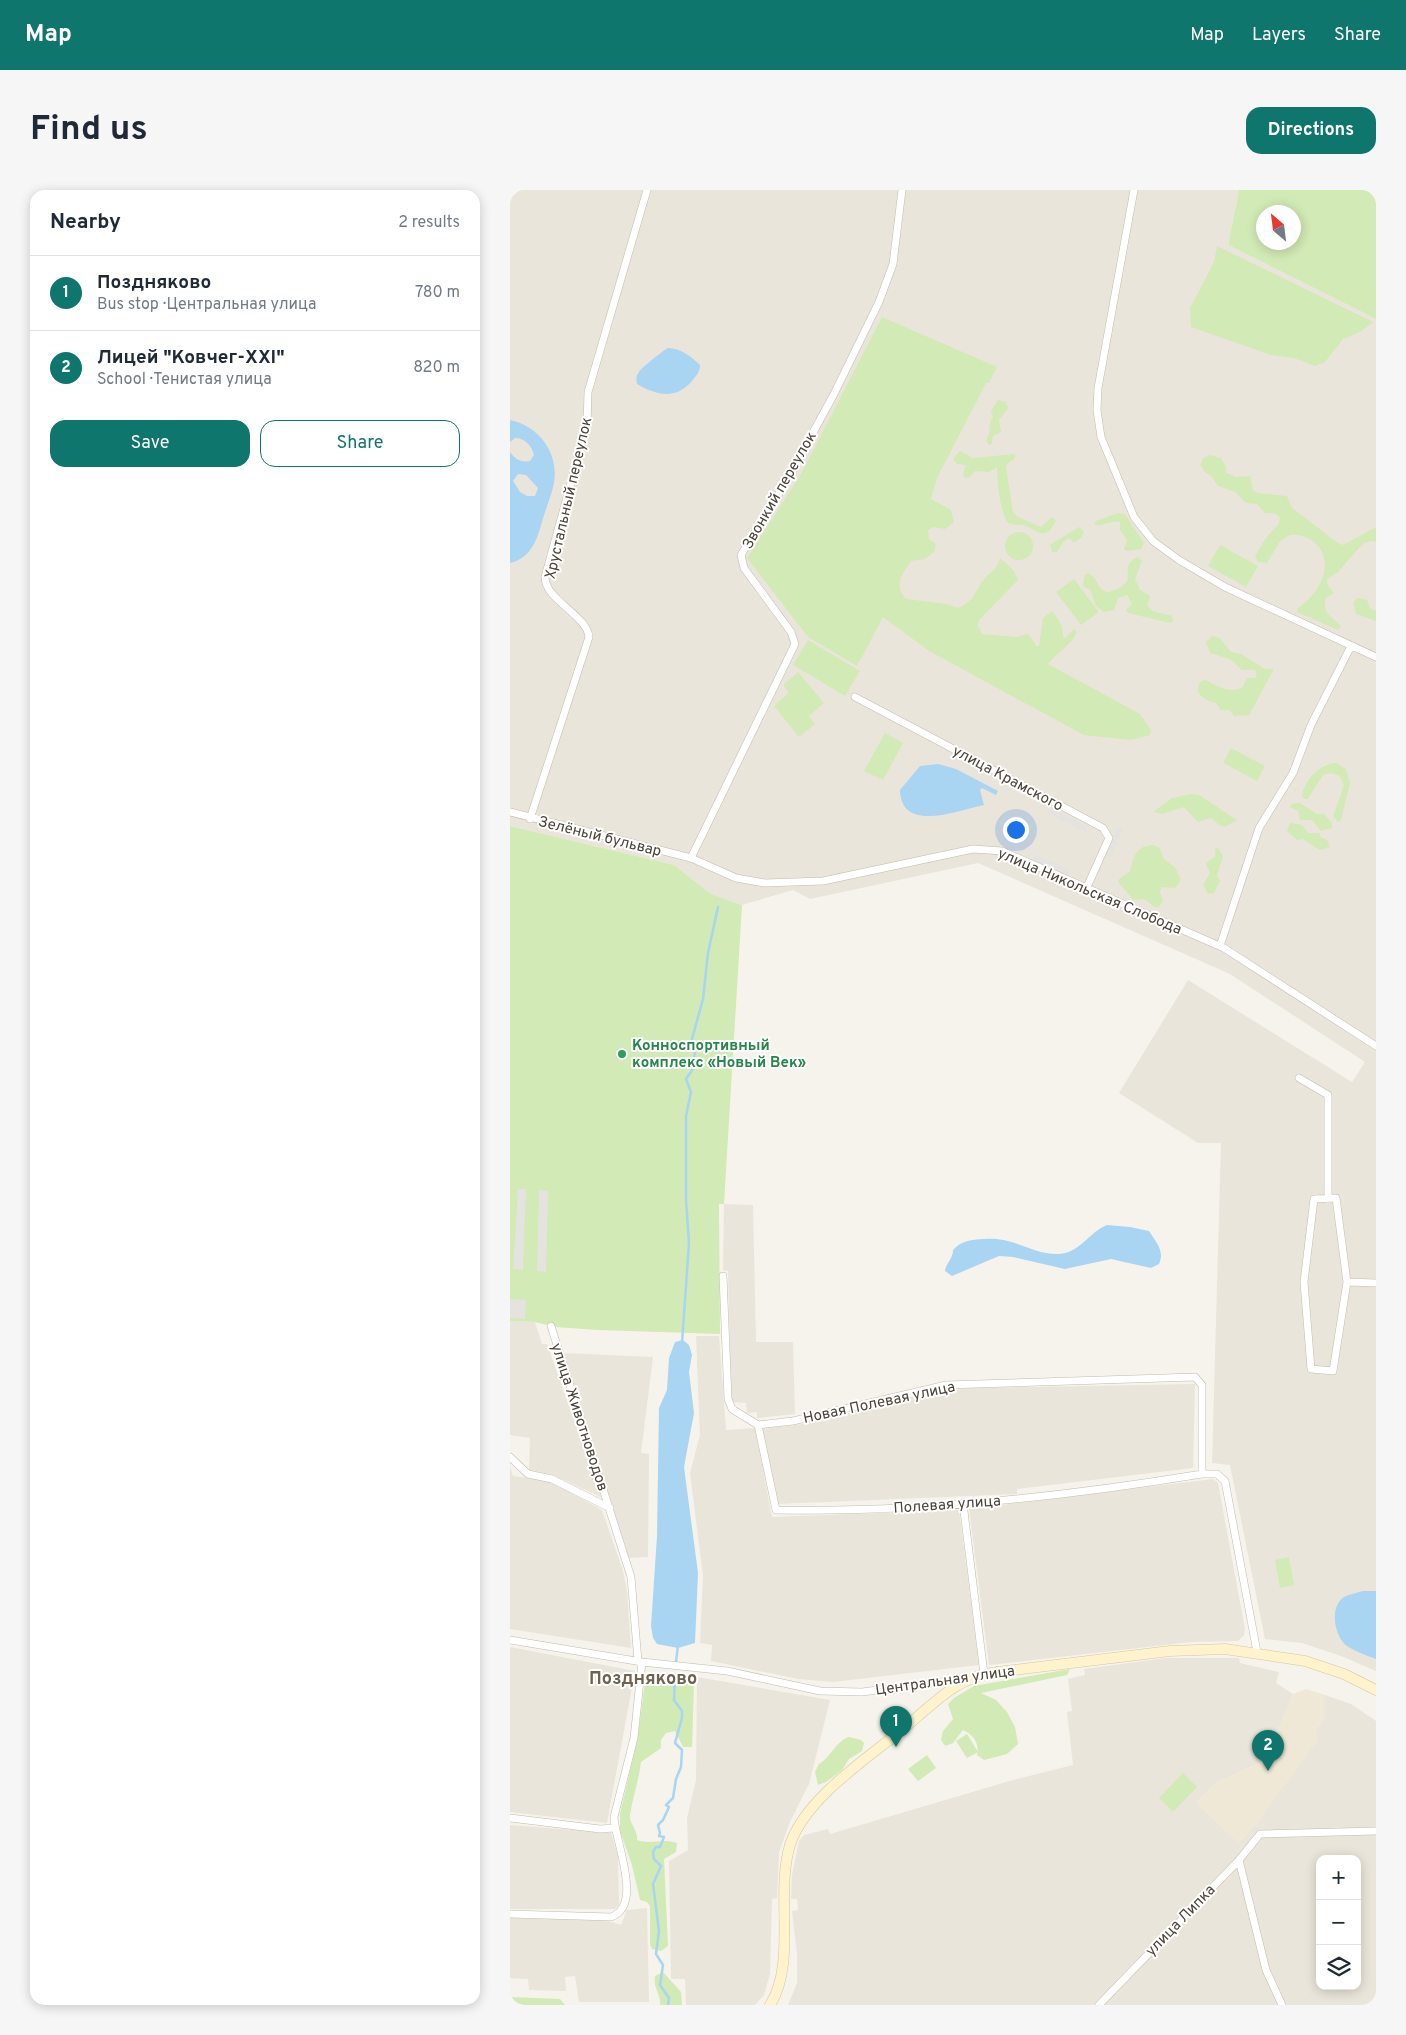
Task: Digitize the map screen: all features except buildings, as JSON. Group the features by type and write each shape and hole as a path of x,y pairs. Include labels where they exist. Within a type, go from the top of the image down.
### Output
{"street":[{"name":"Хрустальный переулок","path":"530,819 589,637 586,628 548,588 546,577 587,425 588,392 647,190"},
{"name":"Звонкий переулок","path":"691,858 795,644 791,632 744,568 742,555 786,482 834,394 879,302 893,264 902,190"},
{"path":"1134,190 1097,400 1101,437 1127,503 1147,534 1162,549 1187,565 1225,587 1376,657"},
{"path":"1220,946 1261,824 1293,773 1312,721 1351,646"},
{"name":"улица Крамского","path":"855,697 1103,828 1109,838 1087,887"},
{"name":"Зелёный бульвар","path":"510,812 530,819 691,858"},
{"name":"улица Никольская Слобода","path":"691,858 742,880 798,884 824,881 973,849 991,849 1002,852 1087,887 1220,946 1376,1046"},
{"path":"1299,1078 1328,1095 1328,1199"},
{"path":"1336,1198 1347,1282 1333,1371 1311,1369 1304,1282 1314,1199 1336,1198"},
{"path":"723,1276 728,1399 732,1408 758,1425"},
{"path":"1347,1282 1376,1282"},
{"name":"улица Животноводов","path":"551,1326 632,1577 640,1661 634,1738 614,1817 614,1828"},
{"name":"Новая Полевая улица","path":"758,1425 793,1421 946,1385 1195,1377 1202,1385 1202,1474"},
{"name":"Полевая улица","path":"758,1425 776,1510 831,1511 963,1503 1131,1485 1202,1474"},
{"name":"улица Животноводов","path":"510,1457 528,1474 552,1479 610,1508"},
{"path":"1202,1474 1217,1474 1225,1481 1257,1652"},
{"path":"963,1503 984,1674"},
{"name":"Центральная улица","path":"510,1640 640,1661 705,1667 790,1686 840,1692 878,1690 971,1678 984,1674 1180,1650 1225,1649 1257,1652 1320,1666 1344,1674 1376,1690"},
{"path":"770,2005 781,1978 787,1859 795,1833 825,1794 859,1764 942,1696 971,1678"},
{"path":"510,1818 600,1829 614,1828 626,1881 626,1903 623,1910 611,1917 510,1914"},
{"name":"улица Липка","path":"1099,2005 1239,1860 1260,1834 1376,1831"},
{"path":"1239,1860 1266,1970 1282,2005"}],"shaded area":[{"path":"510,190 1239,190 1228,245 1376,319 1376,1671 1341,1656 1302,1643 1265,1639 1230,1465 1212,1463 1221,1143 1198,1143 1119,1093 1188,980 1352,1082 1365,1062 1230,974 978,863 810,899 793,890 742,905 711,894 674,865 510,826"},
{"path":"1051,807 1088,827 1085,832 1048,813"},
{"path":"1117,827 1123,829 1111,856 1105,854"},
{"path":"1035,854 1070,870 1067,876 1033,860"},
{"path":"518,1189 526,1189 523,1270 513,1269"},
{"path":"539,1190 548,1191 546,1272 537,1271"},
{"path":"724,1204 753,1205 756,1342 793,1342 795,1414 757,1418 757,1412 747,1413 746,1403 731,1402 728,1271 723,1270"},
{"path":"510,1299 526,1300 525,1319 510,1318"},
{"path":"510,1321 535,1322 542,1344 547,1344 601,1497 551,1474 529,1470 530,1438 510,1435"},
{"path":"696,1336 719,1336 726,1430 755,1428 772,1517 959,1510 979,1665 833,1682 798,1679 711,1661 712,1645 700,1643 703,1576 690,1473 700,1435"},
{"path":"563,1353 653,1357 641,1453 649,1454 648,1557 629,1558"},
{"path":"1195,1384 1193,1468 1017,1489 1017,1494 778,1504 762,1429 802,1424 941,1391 974,1388"},
{"path":"510,1466 513,1476 549,1481 602,1510 623,1571 627,1591 631,1648 510,1629"},
{"path":"1213,1479 1218,1483 1245,1629 1244,1635 1238,1641 1191,1642 989,1665 969,1509"},
{"path":"510,1647 635,1671 607,1823 510,1812"},
{"path":"1166,1658 1239,1658 1240,1663 1279,1672 1276,1683 1293,1694 1266,1760 1316,1729 1325,1718 1325,1695 1351,1704 1376,1721 1376,2005 788,2005 797,1983 797,1954 792,1911 798,1910 797,1899 791,1899 792,1875 799,1841 804,1835 828,1829 830,1834 1013,1780 1073,1765 1067,1712 1072,1711 1068,1679 1085,1675 1084,1669","holes":["1265,1760 1196,1803 1216,1783"]},
{"path":"697,1677 830,1700 809,1784 790,1822 779,1852 777,1898 772,1899 770,1974 764,1995 755,2005 686,2005 685,1979 671,1979 669,1861 688,1850 687,1818 696,1780"},
{"path":"1306,1689 1325,1695 1325,1718 1316,1729 1317,1741 1258,1822 1239,1844 1196,1803 1216,1783 1266,1760 1293,1694"},
{"path":"510,1825 611,1833 618,1856 619,1905 615,1909 510,1909"},
{"path":"647,1908 649,2002 579,2002 575,1976 565,1977 566,1991 529,1990 528,1979 510,1978 510,1918 605,1920 621,1925 627,1910"}],"green space":[{"path":"1239,190 1376,190 1376,319 1228,245"},
{"path":"1217,246 1373,322 1360,332 1343,339 1325,362 1315,366 1294,358 1271,355 1191,327 1190,308 1214,262"},
{"path":"882,317 997,367 989,383 986,383 937,478 931,499 951,510 954,522 945,529 933,527 928,530 929,539 936,544 934,552 925,559 911,561 900,580 899,585 902,594 906,599 946,604 958,608 971,599 984,579 996,567 1000,558 1014,571 1018,580 979,620 978,626 982,634 1017,637 1026,634 1030,636 1036,646 1039,646 1043,618 1052,611 1061,624 1064,639 1074,629 1077,632 1071,641 1048,664 1140,714 1151,730 1150,735 1131,740 1084,735 929,651 883,617 857,666 808,637 747,558 801,474"},
{"path":"998,400 1006,402 1008,409 999,420 1001,432 993,436 992,444 989,445 986,440 993,417 991,411"},
{"path":"960,451 973,458 1015,454 1015,458 1007,464 1006,468 1013,512 1018,517 1041,527 1052,517 1056,521 1052,528 1048,532 1041,533 1025,526 1008,523 1001,504 997,467 989,472 975,471 970,477 965,478 963,475 966,465 957,464 953,459"},
{"path":"1210,455 1221,458 1226,467 1226,473 1236,477 1250,476 1253,490 1258,493 1287,496 1292,508 1338,543 1343,545 1376,527 1376,542 1364,543 1339,571 1327,580 1328,586 1334,593 1326,598 1325,608 1329,615 1341,626 1338,630 1297,612 1298,608 1318,587 1322,578 1325,569 1321,551 1315,543 1307,538 1290,535 1280,541 1267,563 1258,562 1255,557 1257,552 1268,535 1279,524 1280,517 1274,513 1265,513 1257,504 1246,503 1235,492 1218,486 1200,465 1203,458"},
{"path":"1118,513 1125,514 1144,543 1141,549 1127,551 1124,549 1127,540 1120,530 1120,522 1094,524 1096,521"},
{"path":"1079,527 1084,532 1081,538 1074,543 1070,538 1067,539 1057,552 1052,552 1050,545"},
{"path":"1019,532 1029,536 1033,546 1029,556 1019,560 1009,556 1005,546 1009,536"},
{"path":"1220,545 1258,566 1246,587 1208,566"},
{"path":"1138,557 1142,561 1135,579 1140,590 1150,596 1147,606 1153,611 1172,616 1173,621 1170,623 1128,613 1126,610 1132,604 1127,595 1118,598 1114,610 1104,612 1096,606 1090,590 1083,586 1084,576 1088,573 1105,592 1123,586 1128,579 1130,563"},
{"path":"1074,579 1099,612 1081,625 1056,592"},
{"path":"1358,598 1367,600 1370,608 1376,611 1376,621 1356,614 1353,602"},
{"path":"1212,636 1220,638 1231,652 1241,654 1265,669 1274,669 1249,715 1234,716 1230,710 1221,710 1216,703 1204,698 1199,693 1201,681 1206,680 1219,687 1232,690 1242,688 1247,678 1255,678 1257,675 1255,670 1242,670 1230,659 1210,653 1206,642"},
{"path":"808,640 860,671 845,696 793,665"},
{"path":"798,672 824,703 809,716 803,709 815,724 799,737 774,706 789,693 783,685"},
{"path":"885,733 903,743 883,780 864,771"},
{"path":"1231,748 1265,766 1257,781 1223,763"},
{"path":"1336,763 1346,769 1350,783 1341,820 1338,822 1333,816 1344,786 1340,776 1331,773 1323,775 1308,799 1304,799 1302,795 1314,773 1324,766"},
{"path":"1191,794 1199,795 1237,820 1225,827 1219,825 1211,818 1198,822 1184,807 1163,814 1153,812 1172,798"},
{"path":"1300,803 1317,814 1324,814 1332,823 1332,828 1321,831 1312,820 1300,820 1298,811 1290,807 1292,804"},
{"path":"1290,823 1302,825 1308,833 1319,833 1321,837 1327,840 1330,847 1320,850 1303,839 1297,840 1287,831"},
{"name":"Конноспортивный комплекс «Новый Век»","path":"510,826 674,865 711,894 742,905 724,1204 719,1204 720,1334 598,1330 555,1327 535,1322 510,1321"},
{"path":"1146,846 1159,847 1164,859 1175,867 1181,880 1175,888 1161,887 1160,892 1163,901 1159,907 1155,907 1144,899 1133,900 1118,880 1130,871 1136,853"},
{"path":"1218,848 1223,856 1217,876 1220,881 1214,893 1208,894 1203,885 1210,873 1206,864 1215,857 1215,849"},
{"path":"1289,1557 1294,1585 1280,1588 1275,1560"},
{"path":"1070,1669 1067,1675 981,1693 996,1700 1007,1712 1015,1727 1018,1744 1007,1754 984,1760 977,1755 978,1751 975,1740 963,1730 953,1743 945,1746 941,1740 943,1731 953,1719 948,1704 954,1698 974,1686"},
{"path":"646,1673 686,1673 694,1683 692,1747 683,1747 675,1731 666,1733 661,1740 661,1748 641,1762 630,1815 637,1840 677,1843 676,1852 664,1859 668,1946 661,1951 652,1949 650,1945 650,1906 647,1902 640,1900 632,1865 620,1831 620,1814 638,1737"},
{"path":"967,1734 978,1752 967,1758 956,1741"},
{"path":"849,1737 861,1740 864,1743 862,1751 849,1759 842,1770 826,1782 818,1785 815,1772 819,1764 841,1742"},
{"path":"927,1755 936,1768 918,1781 908,1769"},
{"path":"1183,1773 1197,1787 1173,1812 1159,1798"},
{"path":"663,1972 681,1992 682,2005 660,2005 655,1985 655,1976"},
{"path":"510,1997 560,1999 565,2005 510,2005"}],"water":[{"path":"668,348 685,354 700,365 698,373 691,382 685,388 665,394 651,391 637,384 638,373"},
{"path":"510,420 530,428 550,451 555,472 552,490 534,544 525,556 510,563 510,452 521,461 530,461 534,455 530,446 522,439 515,438 510,442","holes":["518,474 526,475 538,488 535,496 527,496 520,492 513,481"]},
{"path":"938,764 956,769 998,791 996,795 982,788 980,790 984,805 960,811 933,816 910,812 903,803 900,790 920,766"},
{"path":"1107,1225 1149,1231 1160,1251 1161,1259 1159,1264 1151,1268 1111,1259 1065,1269 1013,1257 999,1256 952,1276 945,1271 953,1250 967,1241 979,1239 1005,1240 1040,1252 1059,1254 1073,1250"},
{"path":"683,1340 689,1345 692,1355 689,1372 694,1413 684,1467 698,1573 695,1643 678,1648 657,1644 653,1638 651,1626 657,1536 659,1408 667,1390 669,1358 675,1342"},
{"path":"1363,1591 1376,1591 1376,1659 1347,1646 1336,1629 1335,1614 1339,1602 1346,1596"}],"waterway":[{"path":"682,1343 689,1243 686,1200 686,1116 691,1092 686,1079 693,1069 695,1050 692,1039 703,999 708,953 718,907"},
{"path":"676,1662 678,1645"},
{"path":"668,2005 669,1998 660,1985 663,1965 656,1954 659,1931 653,1884 661,1866 654,1859 653,1852 656,1847 660,1847 664,1837 659,1836 658,1825 663,1820 669,1807 666,1805 673,1798 676,1779 681,1767 682,1750 675,1743 682,1711 674,1700 675,1674"}],"place":[{"name":"Конноспортивный комплекс «Новый Век»","path":"622,1054"},
{"name":"Поздняково","path":"896,1747"},
{"name":"Лицей \"Ковчег-XXI\"","path":"1268,1771"}],"district":[{"name":"Поздняково","path":"643,1678"}]}
